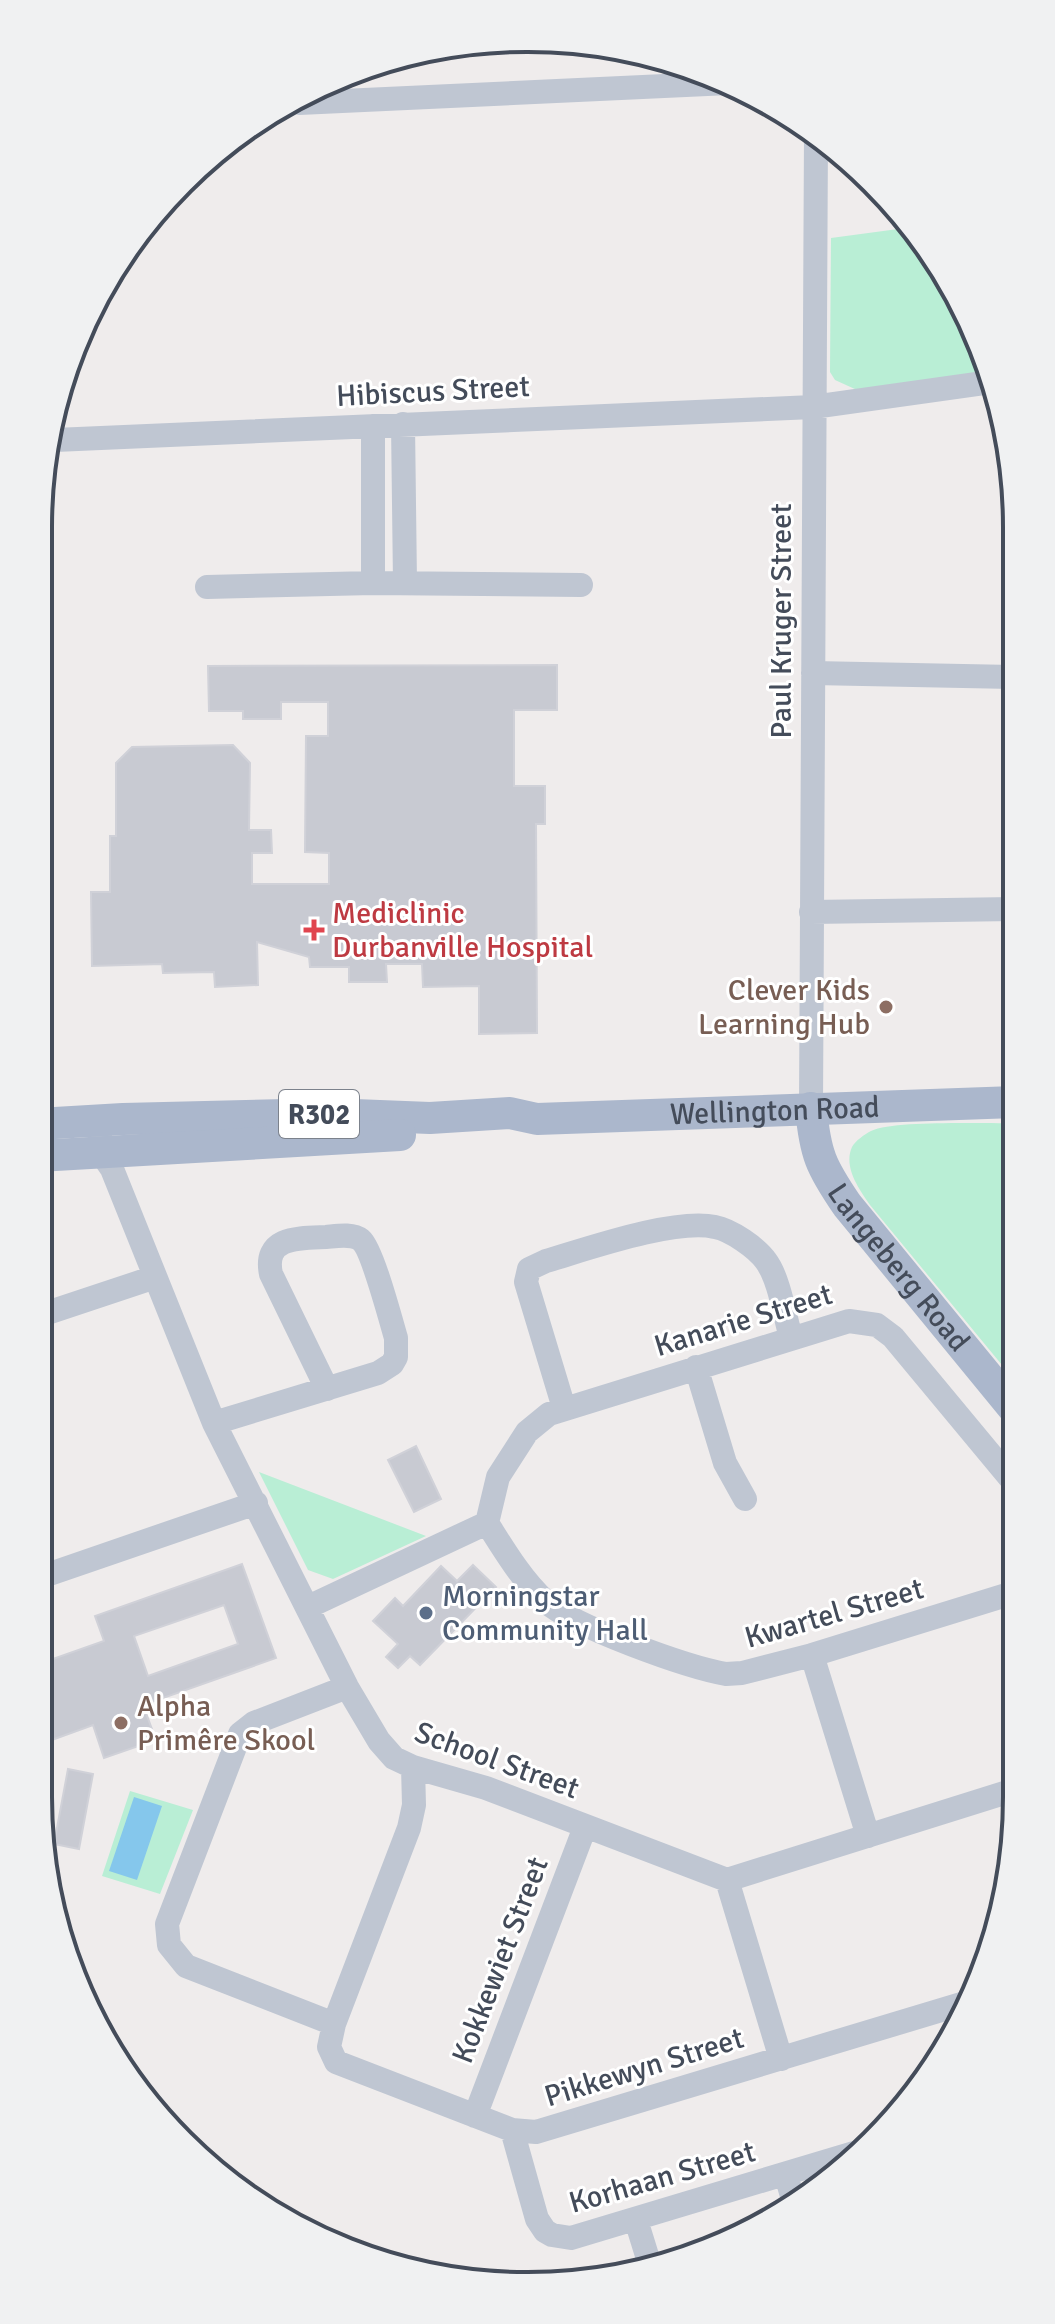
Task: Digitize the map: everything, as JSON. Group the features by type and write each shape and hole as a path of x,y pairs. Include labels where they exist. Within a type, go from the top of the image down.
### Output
{"main road":[{"name":"Wellington Road","path":"52,1123 329,1114 430,1118 510,1113 537,1119 1003,1102"},
{"name":"Langeberg Road","path":"811,1108 814,1142 826,1175 847,1205 1003,1395"},
{"name":"Wellington Road","path":"52,1156 112,1158 513,1130 537,1119"}],"street":[{"path":"315,102 699,84"},
{"name":"Paul Kruger Street","path":"811,1108 816,149"},
{"name":"Hibiscus Street","path":"60,440 813,407 981,383"},
{"path":"403,424 405,583"},
{"path":"373,426 373,583"},
{"path":"207,587 373,583 581,585"},
{"path":"813,673 1003,677"},
{"path":"811,912 1003,909"},
{"name":"School Street","path":"112,1120 112,1158 155,1277 214,1423 347,1687 386,1751 413,1767 486,1788 727,1880"},
{"path":"564,1408 526,1282 529,1269 546,1261 657,1230 716,1227 727,1231 766,1261 791,1338"},
{"path":"214,1423 327,1389 386,1369 392,1364 397,1351 396,1338 367,1246 352,1236 289,1239 277,1247 270,1259 271,1274 327,1389"},
{"path":"52,1311 155,1277"},
{"name":"Kanarie Street","path":"487,1523 498,1477 527,1432 549,1414 849,1321 867,1322 885,1330 1003,1470"},
{"path":"696,1367 725,1463 745,1499"},
{"path":"52,1573 256,1503"},
{"path":"308,1607 487,1523"},
{"name":"Kwartel Street","path":"487,1523 509,1557 545,1601 563,1614 617,1638 726,1674 742,1673 812,1655 1003,1596"},
{"path":"812,1655 868,1836"},
{"path":"347,1687 254,1723 240,1734 167,1924 169,1945 186,1966 334,2024 409,1828 414,1805 413,1767"},
{"path":"781,2059 727,1880 1003,1793"},
{"name":"Kokkewiet Street","path":"475,2116 585,1827"},
{"name":"Pikkewyn Street","path":"334,2024 329,2047 336,2062 512,2130 548,2130 954,2006"},
{"name":"Korhaan Street","path":"512,2130 537,2219 545,2231 558,2238 571,2238 636,2220 835,2159"},
{"path":"786,2175 791,2193"},
{"path":"636,2220 647,2257"}],"green space":[{"path":"898,229 923,263 954,317 977,373 857,390 835,380 830,372 831,238"},
{"path":"1003,1123 1003,1366 870,1205 851,1170 852,1147 869,1132 919,1124"},
{"path":"259,1472 426,1536 333,1579 308,1570"},
{"path":"130,1791 193,1810 160,1894 102,1876"}],"water":[{"path":"134,1797 162,1806 137,1880 109,1871"}],"building":[{"path":"557,665 557,710 514,710 514,786 545,786 545,824 536,824 537,1033 479,1034 479,986 423,987 422,964 386,964 387,982 349,982 349,967 310,967 309,957 257,942 258,985 215,987 214,972 163,973 162,964 92,966 91,892 110,892 110,836 116,836 116,763 132,747 233,745 250,763 249,830 271,830 272,853 252,853 252,884 329,884 329,853 305,852 306,736 328,736 328,702 281,702 281,719 243,719 243,711 209,711 208,666"},
{"path":"416,1446 441,1499 414,1512 388,1460"},
{"path":"242,1564 276,1658 143,1705 156,1740 104,1758 93,1725 52,1740 52,1656 53,1659 104,1641 95,1616","holes":["224,1605 238,1644 148,1676 134,1636"]},
{"name":"Morningstar Community Hall","path":"473,1565 496,1587 420,1665 410,1656 398,1668 386,1657 398,1644 373,1621 395,1598 403,1606 441,1566 457,1581"},
{"path":"68,1769 93,1774 79,1849 54,1842"}],"place":[{"name":"Mediclinic Durbanville Hospital","path":"314,930"},
{"name":"Clever Kids Learning Hub","path":"886,1007"},
{"name":"Morningstar Community Hall","path":"426,1613"},
{"name":"Alpha Primêre Skool","path":"121,1723"}]}
